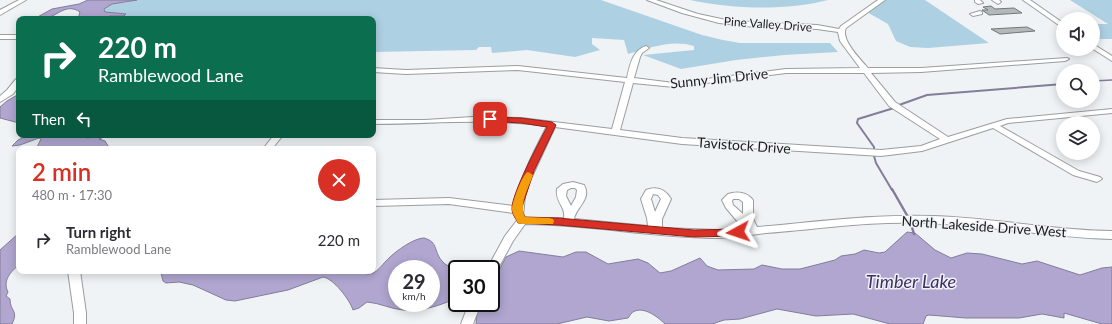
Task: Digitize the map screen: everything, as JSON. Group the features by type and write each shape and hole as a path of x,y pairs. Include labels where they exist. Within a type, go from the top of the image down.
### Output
{"street":[{"path":"0,13 23,0"},
{"name":"Pine Valley Drive","path":"650,0 700,16 732,23 817,27 841,31"},
{"path":"882,0 848,23 841,31 843,41 892,104 946,140"},
{"path":"1023,0 1056,21"},
{"path":"0,37 16,37"},
{"path":"615,133 637,55 646,48"},
{"path":"1100,51 1112,59"},
{"name":"Sunny Jim Drive","path":"376,70 424,71 518,68 630,81 674,84 786,71 921,70 1065,60"},
{"path":"0,100 16,85"},
{"name":"Tavistock Drive","path":"376,122 398,123 498,119 521,120 686,142 874,153 915,150 993,125 1021,119 1112,112"},
{"path":"497,260 509,239 522,221 517,210 519,198 552,125"},
{"path":"993,125 1076,173 1097,179"},
{"path":"269,146 276,138"},
{"path":"376,203 449,201 517,210"},
{"name":"North Lakeside Drive West","path":"522,221 570,218 655,231 718,234 905,219 974,222 1055,231 1112,235"},
{"path":"74,274 80,313 80,324"},
{"path":"467,324 472,312"}],"shaded area":[{"path":"126,0 601,0 702,35 723,40 740,43 830,43 838,52 784,55 736,60 681,69 643,55 694,50 694,46 678,43 669,44 628,54 624,40 592,38 592,44 600,50 575,57 527,50 492,53 491,47 479,47 476,50 376,52 376,16 110,16 122,15 105,12 105,7 114,3 130,2"},
{"path":"690,0 828,0 794,6 759,8"},
{"path":"882,0 925,0 989,43 928,48 910,47 896,41 888,24 865,11"},
{"path":"1070,0 1112,0 1112,39 1100,39 1100,24 1108,24 1100,19 1100,12 1089,12"}],"water":[{"path":"88,0 137,0 112,4 104,9 105,12 126,14 124,16 79,16 80,12 67,9 53,16 39,16 52,9 79,4"},
{"path":"16,96 16,122 0,118 0,107"},
{"path":"22,138 39,138 20,145 12,146"},
{"path":"39,138 102,138 99,139 105,141 108,146 38,146 41,139"},
{"name":"Timber Lake","path":"907,232 915,233 935,250 951,258 967,253 982,254 1022,264 1037,261 1080,275 1102,268 1112,267 1112,324 1102,324 1064,313 1064,318 1042,314 1019,318 966,318 929,315 926,316 923,324 890,324 853,314 816,316 777,309 740,319 724,320 712,324 665,324 651,313 639,310 632,312 628,318 609,321 587,317 557,324 476,324 477,312 500,312 500,269 506,257 519,251 563,257 576,252 586,252 608,264 638,259 648,263 660,273 671,271 700,258 707,266 718,270 754,269 762,265 782,269 800,269 835,260 841,256 855,254 864,250 879,253 885,252"},
{"path":"16,236 16,268 10,273 6,284 8,292 6,296 10,299 15,316 12,324 0,324 0,250"},
{"path":"424,238 429,240 434,245 440,258 448,266 448,301 440,304 440,260 388,260 388,307 367,302 359,308 353,310 341,290 327,278 323,277 288,290 235,301 226,300 193,285 179,282 166,283 163,281 161,274 376,274 376,271 389,258 410,242"}],"building":[{"path":"991,6 995,9 1014,8 1022,13 989,15 982,10 988,10 983,7"},
{"path":"1027,27 1035,31 1000,34 991,29"}],"waterway":[{"path":"1100,81 1112,80"},
{"path":"899,105 927,95 1056,85"},
{"path":"874,150 874,147 857,123 858,119 894,108"},
{"path":"874,156 876,163 892,190"},
{"path":"892,189 908,217"},
{"path":"910,221 914,234"}],"slow traffic":[{"path":"528,175 517,210 522,221 549,221"}],"route":[{"path":"490,119 521,120 552,125 530,171 521,194 517,210 522,221 558,221 694,234 738,232"}]}
